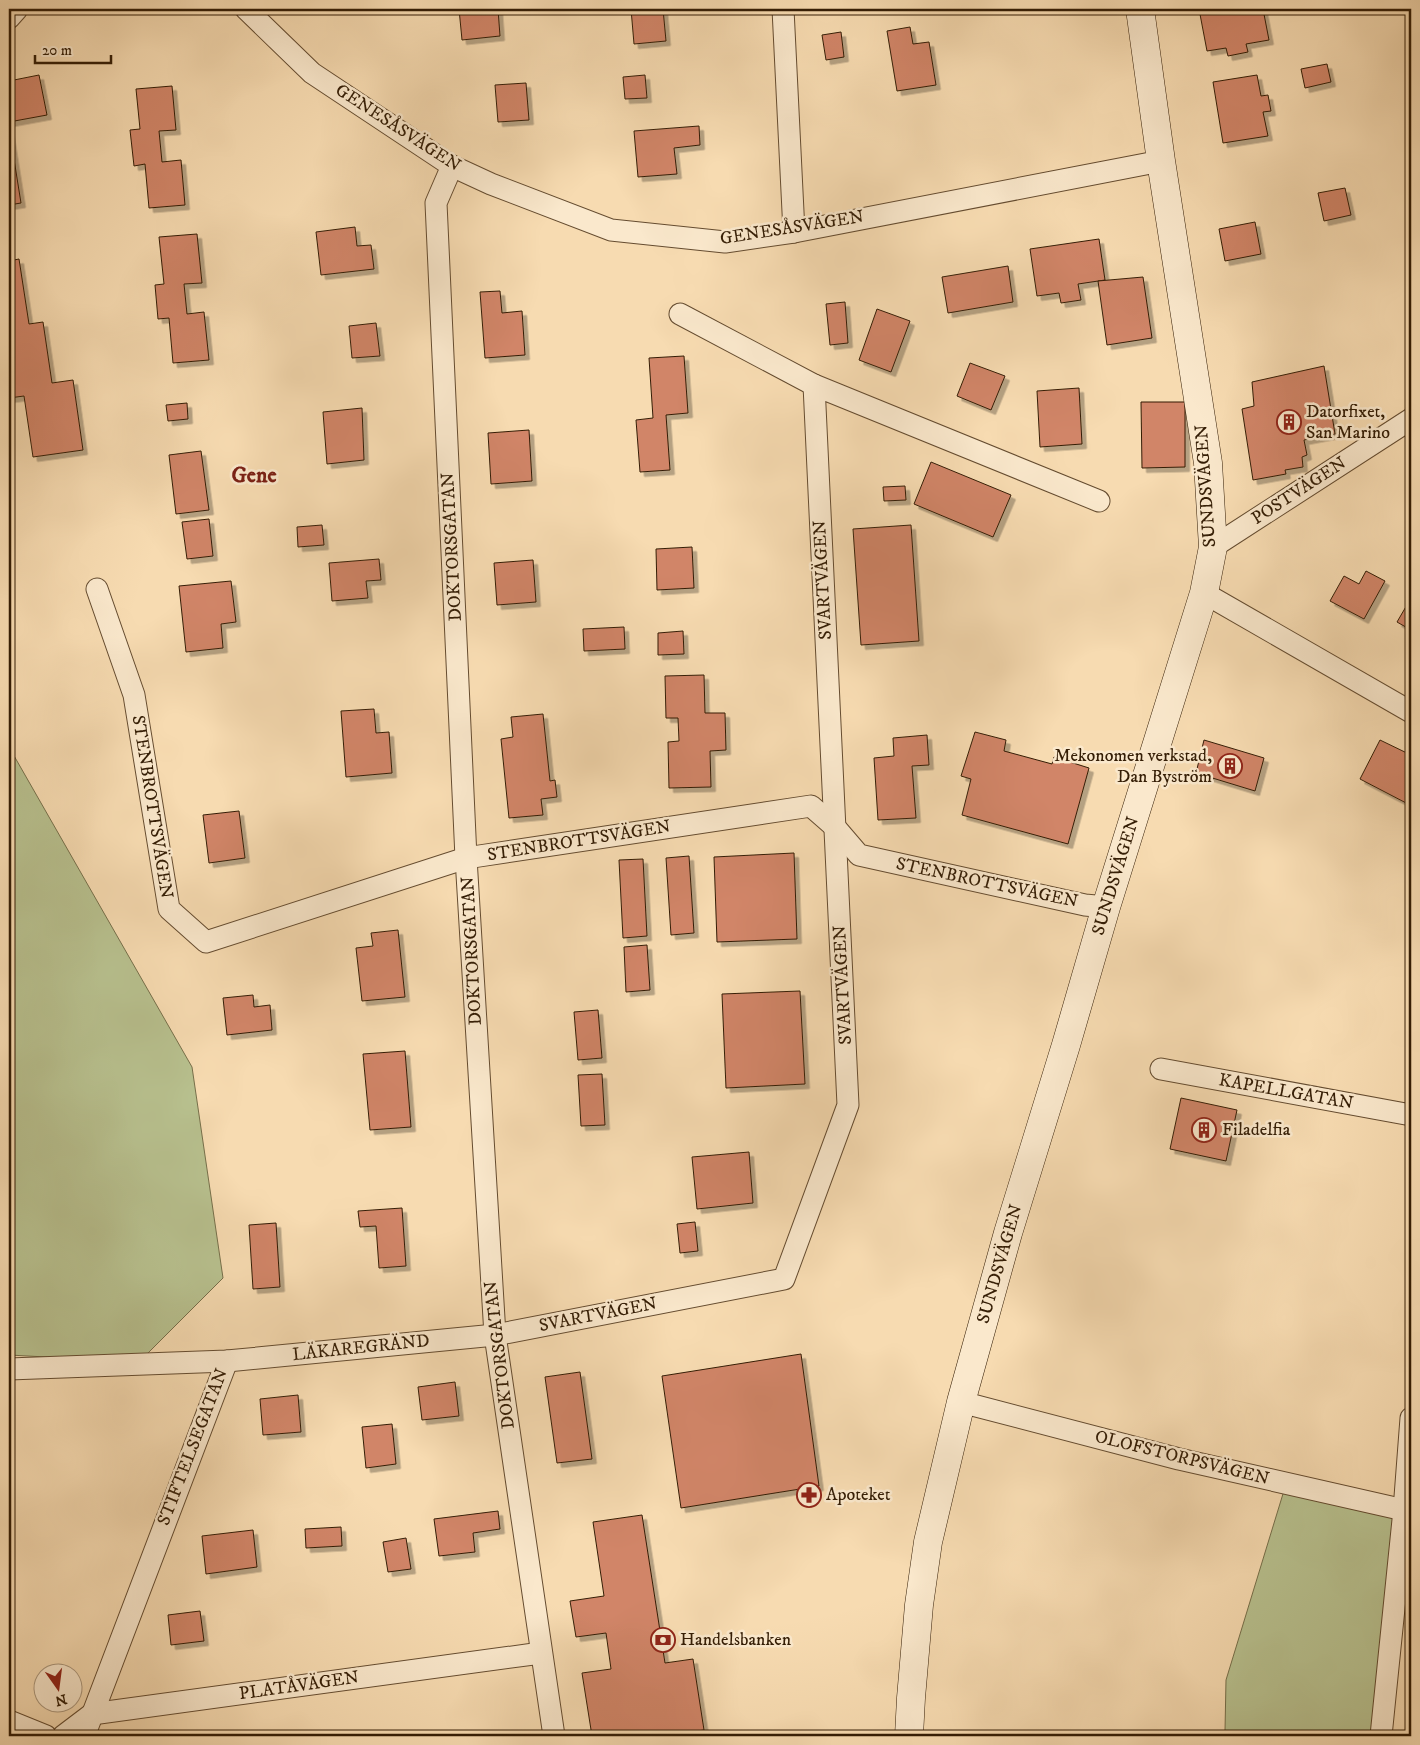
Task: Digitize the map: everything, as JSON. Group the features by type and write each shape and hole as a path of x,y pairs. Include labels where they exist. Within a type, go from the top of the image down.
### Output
{"street":[{"path":"9,18 17,9"},
{"name":"GENESÅSVÄGEN","path":"246,9 312,73 452,166 491,184 611,230 725,242 794,232 1161,161"},
{"path":"783,9 794,232"},
{"name":"SUNDSVÄGEN","path":"909,1736 919,1605 928,1542 961,1402 1008,1233 1106,907 1204,593 1213,547 1208,463 1161,161 1140,9"},
{"name":"DOKTORSGATAN","path":"452,166 436,203 466,858 495,1334 554,1736"},
{"path":"680,314 814,385 1099,501"},
{"name":"SVARTVÄGEN","path":"495,1334 784,1279 848,1105 814,385"},
{"name":"POSTVÄGEN","path":"1213,547 1411,419"},
{"name":"STENBROTTSVÄGEN","path":"97,589 134,695 169,909 206,942 466,858 812,806 835,827 859,855 1085,905 1106,907"},
{"path":"1204,593 1411,712"},
{"name":"KAPELLGATAN","path":"1161,1069 1411,1116"},
{"name":"LÄKAREGRÄND","path":"227,1361 495,1334"},
{"name":"STIFTELSEGATAN","path":"9,1370 227,1361 85,1736"},
{"name":"OLOFSTORPSVÄGEN","path":"961,1402 1179,1459 1404,1510"},
{"path":"1381,1736 1404,1510 1411,1418"},
{"name":"PLATÅVÄGEN","path":"63,1736 92,1714 541,1653"},
{"path":"9,1721 46,1736"}],"green space":[{"path":"9,747 192,1067 223,1278 139,1362 9,1355"},
{"path":"1286,1484 1404,1510 1381,1736 1273,1736 1225,1731 1226,1680"}],"building":[{"path":"459,9 498,9 500,36 462,40"},
{"path":"631,9 663,9 666,41 634,44"},
{"path":"1199,9 1263,9 1269,40 1246,44 1248,52 1228,56 1226,48 1207,51"},
{"path":"910,27 913,44 929,42 936,85 897,91 887,31"},
{"path":"841,32 844,57 826,60 822,35"},
{"path":"1327,64 1331,82 1305,88 1301,69"},
{"path":"39,75 47,115 9,122 9,81"},
{"path":"645,75 647,98 625,99 623,77"},
{"path":"1257,75 1261,96 1268,95 1271,111 1263,112 1268,136 1223,143 1213,82"},
{"path":"526,83 529,120 498,122 495,85"},
{"path":"172,86 176,130 159,131 162,162 181,160 185,205 149,208 145,164 134,166 130,130 140,129 136,89"},
{"path":"699,126 700,145 674,148 677,174 638,177 634,131"},
{"path":"9,128 21,203 9,205"},
{"path":"1345,188 1351,215 1324,221 1318,193"},
{"path":"1255,222 1261,254 1225,261 1219,229"},
{"path":"355,227 357,246 371,245 374,269 321,275 316,232"},
{"path":"197,234 202,283 184,284 187,314 204,312 209,360 173,363 169,318 158,319 155,285 164,284 159,237"},
{"path":"1099,239 1105,280 1078,284 1081,300 1061,303 1059,293 1037,296 1030,249"},
{"path":"19,259 29,324 43,322 52,383 73,380 83,450 33,457 24,396 9,398 9,261"},
{"path":"1008,266 1013,302 948,313 942,277"},
{"path":"1143,277 1152,338 1107,345 1098,281"},
{"path":"500,291 502,313 522,311 525,355 485,358 480,292"},
{"path":"845,302 848,343 830,345 826,304"},
{"path":"877,309 910,321 891,372 859,360"},
{"path":"376,323 380,356 352,358 349,326"},
{"path":"684,356 688,413 666,415 670,470 640,472 636,420 653,418 649,358"},
{"path":"970,363 1005,376 991,410 957,396"},
{"name":"Datorfixet, San Marino","path":"1324,366 1335,434 1304,440 1307,455 1302,457 1303,467 1285,470 1286,474 1253,480 1242,409 1254,406 1252,382"},
{"path":"1079,388 1082,444 1040,447 1037,391"},
{"path":"1141,402 1185,402 1185,467 1142,468"},
{"path":"187,403 188,419 168,421 166,405"},
{"path":"362,408 364,460 327,464 323,412"},
{"path":"529,430 532,481 491,484 488,433"},
{"path":"201,451 209,510 176,514 169,455"},
{"path":"931,462 1011,495 993,537 914,504"},
{"path":"905,486 906,500 884,501 883,487"},
{"path":"209,519 213,556 187,559 182,522"},
{"path":"322,525 324,545 298,547 297,527"},
{"path":"911,525 919,641 861,645 853,529"},
{"path":"692,547 694,588 657,590 656,549"},
{"path":"379,559 381,580 366,581 368,598 332,601 329,563"},
{"path":"533,560 536,602 497,605 494,563"},
{"path":"1366,571 1385,581 1364,619 1330,601 1344,576 1359,584"},
{"path":"231,581 236,622 221,624 223,648 186,652 179,586"},
{"path":"1411,598 1411,630 1397,622"},
{"path":"624,627 625,649 584,651 583,629"},
{"path":"683,631 684,654 658,655 658,633"},
{"path":"704,675 705,713 725,713 726,750 710,751 711,787 669,788 668,742 679,741 678,718 666,718 665,676"},
{"path":"374,709 376,733 389,732 392,773 346,777 341,711"},
{"path":"543,714 550,781 555,780 557,797 541,799 543,815 509,818 501,739 513,737 511,717"},
{"path":"975,732 1006,740 1004,751 1052,764 1054,757 1089,768 1068,844 962,815 971,779 961,776"},
{"path":"927,735 929,765 912,766 916,818 878,820 874,758 894,756 893,738"},
{"name":"Mekonomen verkstad, Dan Byström","path":"1204,740 1264,758 1255,791 1196,773"},
{"path":"1380,740 1411,755 1410,805 1360,779"},
{"path":"239,811 245,858 209,863 203,815"},
{"path":"794,853 797,939 717,942 714,857"},
{"path":"689,856 694,933 671,935 666,858"},
{"path":"643,859 647,936 623,938 619,860"},
{"path":"398,930 405,997 362,1001 356,948 373,946 371,933"},
{"path":"647,945 650,990 626,992 624,947"},
{"path":"800,991 805,1084 726,1088 722,994"},
{"path":"253,995 254,1007 270,1005 272,1030 227,1035 223,998"},
{"path":"598,1010 602,1058 578,1060 574,1012"},
{"path":"405,1051 411,1127 370,1130 363,1054"},
{"path":"602,1074 605,1125 581,1126 578,1075"},
{"name":"Filadelfia","path":"1181,1098 1237,1110 1226,1161 1170,1149"},
{"path":"749,1152 753,1203 697,1209 692,1157"},
{"path":"402,1208 406,1266 379,1268 376,1226 360,1227 358,1211"},
{"path":"695,1222 698,1251 680,1253 677,1224"},
{"path":"276,1223 280,1287 253,1289 249,1225"},
{"path":"801,1354 819,1486 681,1508 662,1376"},
{"path":"580,1372 592,1459 557,1463 545,1377"},
{"path":"455,1382 459,1416 422,1420 418,1387"},
{"path":"298,1395 301,1432 263,1435 260,1399"},
{"path":"392,1424 396,1464 366,1468 362,1427"},
{"path":"498,1511 500,1529 473,1533 475,1552 439,1556 434,1519"},
{"path":"642,1515 665,1663 693,1659 704,1730 664,1736 592,1736 582,1673 611,1669 606,1633 576,1637 570,1601 604,1596 593,1522"},
{"path":"341,1527 342,1546 306,1548 305,1529"},
{"path":"253,1530 257,1567 206,1574 202,1536"},
{"path":"406,1538 411,1569 388,1572 383,1542"},
{"path":"200,1611 204,1641 171,1645 168,1615"}],"place":[{"name":"Datorfixet, San Marino","path":"1289,422"},
{"name":"Mekonomen verkstad, Dan Byström","path":"1230,766"},
{"name":"Filadelfia","path":"1204,1130"},
{"name":"Apoteket","path":"809,1495"},
{"name":"Handelsbanken","path":"663,1640"}],"district":[{"name":"Gene","path":"254,475"}]}
